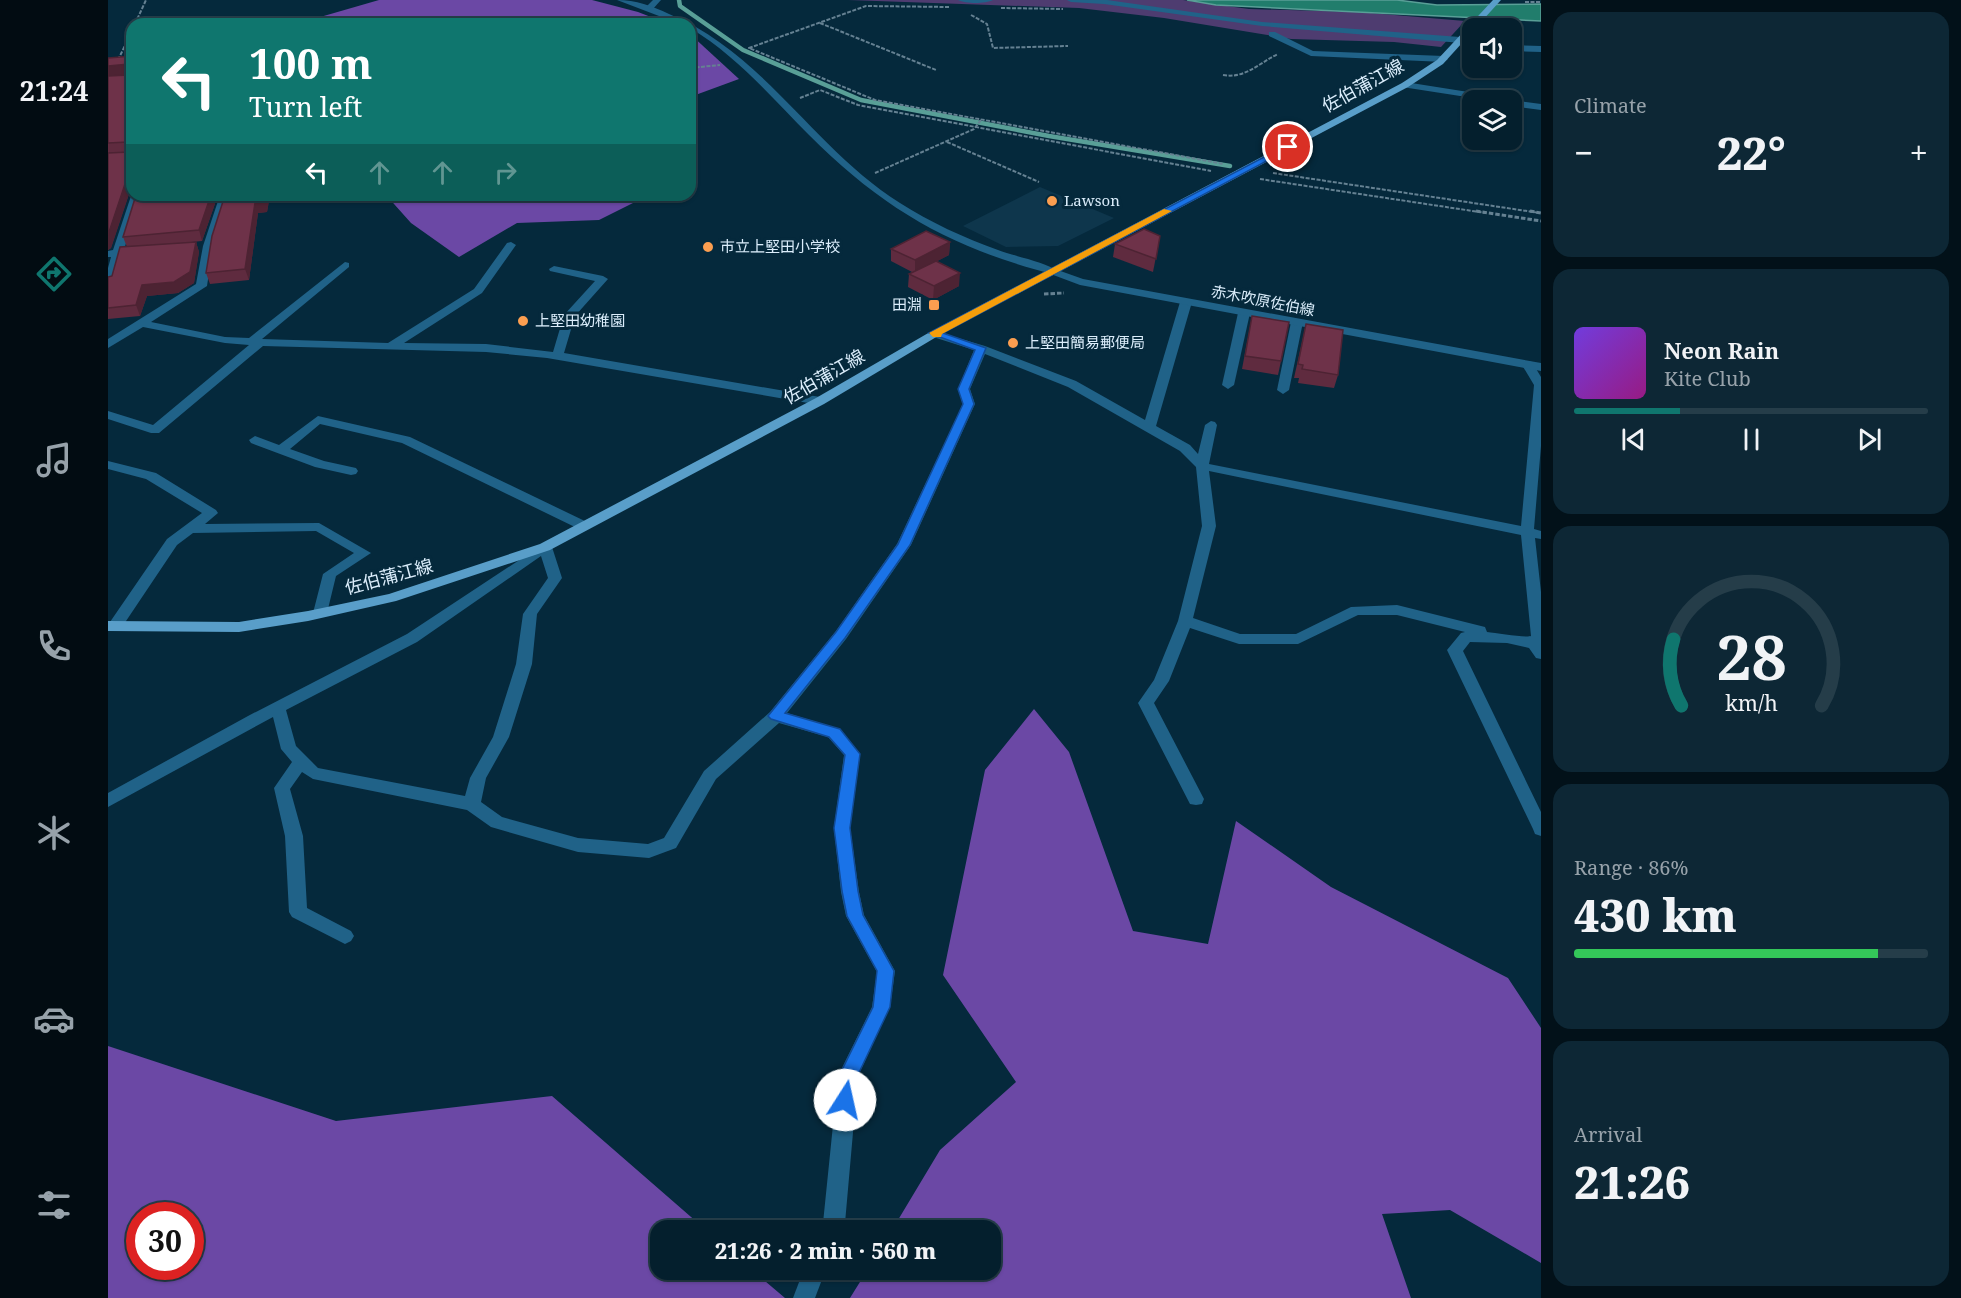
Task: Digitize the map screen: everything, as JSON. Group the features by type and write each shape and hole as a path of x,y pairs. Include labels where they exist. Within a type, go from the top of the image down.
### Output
{"main road":[{"name":"佐伯蒲江線","path":"1483,18 1496,0"},
{"name":"佐伯蒲江線","path":"111,626 240,627 320,614 392,598 545,547 820,401 934,333 1405,85 1462,45"}],"street":[{"name":"赤木吹原佐伯線","path":"621,0 672,18"},
{"path":"649,8 657,0"},
{"path":"1071,0 1104,2 1262,24 1462,40"},
{"path":"960,4 990,4"},
{"name":"赤木吹原佐伯線","path":"696,30 725,49 741,63 862,179 895,205 919,219 1011,260 1052,271 1080,282 1535,366"},
{"path":"1272,34 1311,52 1444,59"},
{"path":"1522,49 1541,50"},
{"path":"1405,85 1462,94"},
{"path":"1522,104 1541,107"},
{"path":"108,286 113,254 133,201"},
{"path":"108,344 201,286 203,247 222,201"},
{"path":"391,346 478,291 511,245"},
{"path":"113,254 152,251"},
{"path":"108,415 155,430 345,265"},
{"path":"554,269 603,279 570,315 558,356"},
{"path":"1149,428 1186,302"},
{"path":"1228,384 1244,313"},
{"path":"1282,390 1297,322"},
{"path":"143,324 225,340 486,348 558,356 820,401"},
{"path":"934,333 981,348 1072,384 1185,448 1202,466 1534,533"},
{"path":"278,708 289,749 313,773 472,804 497,822 578,845 649,851 670,843 710,775 776,716 841,635 904,545 969,404 964,389 981,348"},
{"path":"1185,621 1239,639 1298,639 1356,610 1397,610 1537,648 1539,639 1534,533 1540,385 1535,366"},
{"path":"282,449 318,420 406,440 584,526"},
{"path":"1196,799 1146,702 1161,681 1185,621 1209,526 1202,466 1211,425"},
{"path":"255,440 320,464 351,471"},
{"path":"108,465 151,476 211,513 172,542 111,626"},
{"path":"190,529 319,527 364,554 330,574 320,614"},
{"path":"108,801 412,638 545,547 555,578 530,614 524,664 501,737 478,778 472,804"},
{"path":"1507,638 1466,637 1455,650 1541,829"},
{"path":"776,716 834,733 852,754 842,828 850,891 855,916 886,971 881,1007 848,1076 834,1220"},
{"path":"301,761 282,788 294,836 298,912 345,936"},
{"path":"804,1298 811,1280"}],"path":[{"path":"138,18 146,0"},
{"path":"1525,2 1541,2"},
{"path":"960,4 866,6 750,48 875,100 1243,172 1541,213"},
{"path":"990,4 1068,9"},
{"path":"968,13 987,24 993,48 1068,46"},
{"path":"819,22 936,70"},
{"path":"124,62 117,63 126,44"},
{"path":"1223,75 1232,78 1241,76 1268,58 1299,47"},
{"path":"696,67 741,63"},
{"path":"784,105 820,90 858,105 1541,221"},
{"path":"862,179 977,126 981,121"},
{"path":"946,141 1039,182"}],"shaded area":[{"path":"379,0 592,0 654,18 317,18"},
{"path":"848,0 1183,0 1249,9 1359,12 1462,21 1462,24 1441,47 1394,42 1291,39 1164,18 1079,8"},
{"path":"1187,0 1397,0 1437,5 1541,4 1541,21 1522,20 1522,18 1216,5"},
{"path":"696,40 739,79 696,95"},
{"path":"1040,187 1114,218 1058,246 1006,247 963,226"},
{"path":"391,201 637,201 599,220 517,223 459,257 411,223"},
{"path":"1034,709 1069,752 1133,931 1208,944 1236,821 1331,887 1508,978 1541,1028 1541,1263 1450,1210 1382,1214 1411,1298 850,1298 861,1280 1001,1280 1001,1220 898,1220 940,1150 1016,1082 943,975 985,770"},
{"path":"108,1046 336,1121 552,1096 695,1220 650,1220 650,1280 764,1280 785,1298 108,1298"}],"building":[{"path":"126,56 126,64 108,66 108,58"},
{"path":"126,75 126,142 108,143 108,76"},
{"path":"126,152 126,181 108,235 108,153"},
{"path":"134,201 209,201 199,230 123,237"},
{"path":"223,201 264,201 255,203 245,269 206,273 212,236"},
{"path":"1144,229 1160,236 1156,259 1115,244"},
{"path":"926,231 950,242 915,260 891,249"},
{"path":"196,242 190,272 174,282 142,285 136,305 108,308 108,277 112,276 120,247"},
{"path":"936,261 960,273 934,286 909,274"},
{"path":"1252,316 1289,322 1281,361 1245,356"},
{"path":"1306,324 1343,330 1338,375 1302,369 1303,365 1298,364"}],"waterway":[{"path":"679,0 680,6 743,50 861,100 1049,136 1230,166"}],"slow traffic":[{"path":"937,334 934,333 1167,211"}],"place":[{"name":"Lawson","path":"1052,201"},
{"name":"市立上堅田小学校","path":"708,247"},
{"name":"田淵","path":"934,305"},
{"name":"上堅田幼稚園","path":"523,321"},
{"name":"上堅田簡易郵便局","path":"1013,343"}],"route":[{"path":"845,1100 848,1076 881,1007 886,971 855,916 850,891 842,828 852,754 834,733 776,716 841,635 904,545 969,404 964,389 981,348 934,333 1288,147"}]}
